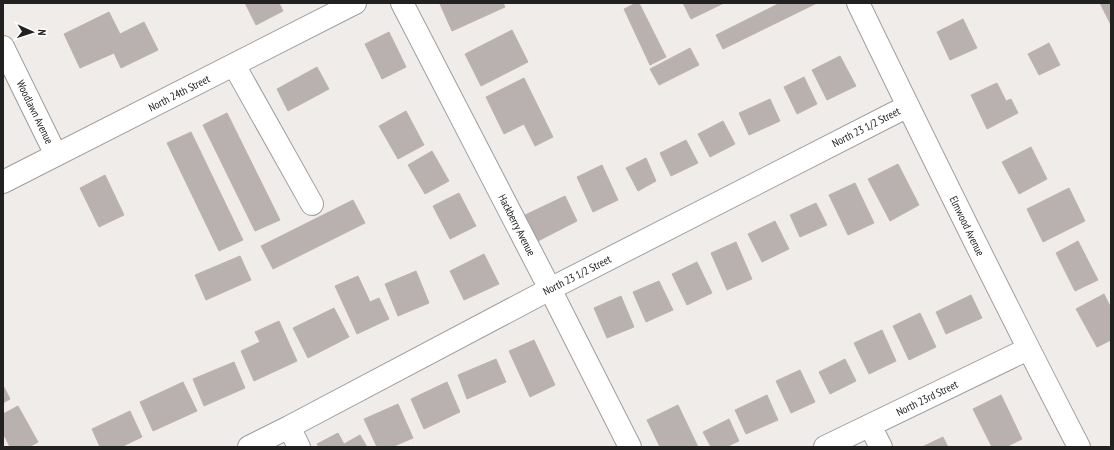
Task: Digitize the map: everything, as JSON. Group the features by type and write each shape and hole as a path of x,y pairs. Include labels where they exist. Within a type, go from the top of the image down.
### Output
{"street":[{"name":"Hackberry Avenue","path":"402,3 630,447"},
{"name":"Elmwood Avenue","path":"858,3 1028,348 1079,447"},
{"name":"North 24th Street","path":"3,182 234,65 346,5"},
{"name":"Woodlawn Avenue","path":"3,47 56,155"},
{"path":"234,65 312,204"},
{"name":"North 23 1/2 Street","path":"249,447 550,289 908,106"},
{"name":"North 23rd Street","path":"825,447 1028,348"},
{"path":"870,426 881,447"},
{"path":"289,427 299,447"}],"building":[{"path":"245,3 279,3 283,11 256,25"},
{"path":"503,3 505,7 452,31 440,4"},
{"path":"639,3 666,57 650,65 624,9"},
{"path":"683,3 724,3 691,19"},
{"path":"780,3 817,3 723,49 716,35"},
{"path":"1100,3 1111,3 1111,25"},
{"path":"109,12 120,34 144,22 158,50 121,68 114,53 80,68 64,34"},
{"path":"963,19 977,48 950,60 937,32"},
{"path":"512,30 528,62 481,86 465,54"},
{"path":"389,32 406,67 382,79 365,44"},
{"path":"1049,43 1060,65 1039,75 1028,54"},
{"path":"690,48 699,65 659,85 650,69"},
{"path":"840,56 856,86 827,100 812,70"},
{"path":"317,67 329,89 288,111 277,89"},
{"path":"804,77 817,104 797,114 784,87"},
{"path":"524,78 553,137 535,146 524,124 504,134 486,97"},
{"path":"997,83 1006,101 1011,99 1018,113 987,129 971,95"},
{"path":"770,99 780,121 749,135 739,113"},
{"path":"406,111 424,145 398,159 379,126"},
{"path":"227,113 280,220 255,231 203,125"},
{"path":"723,121 735,144 710,157 698,134"},
{"path":"191,132 243,240 219,251 167,143"},
{"path":"686,140 698,163 671,176 660,153"},
{"path":"1031,147 1047,179 1019,194 1002,162"},
{"path":"432,151 449,181 425,194 408,165"},
{"path":"646,158 656,181 638,191 626,168"},
{"path":"898,164 919,205 890,221 868,179"},
{"path":"602,165 618,200 593,212 577,177"},
{"path":"105,175 124,215 99,227 80,188"},
{"path":"855,183 874,223 848,235 829,195"},
{"path":"1069,188 1085,221 1043,242 1027,209"},
{"path":"459,193 476,226 450,239 433,206"},
{"path":"565,196 577,221 538,241 525,215"},
{"path":"353,200 365,223 273,269 261,246"},
{"path":"816,203 827,225 800,237 790,215"},
{"path":"775,221 789,249 762,262 748,234"},
{"path":"1078,241 1098,280 1075,291 1056,253"},
{"path":"736,242 752,279 727,290 711,253"},
{"path":"484,254 499,284 464,300 450,271"},
{"path":"240,256 251,280 206,300 195,275"},
{"path":"697,262 712,293 687,305 672,274"},
{"path":"416,271 429,303 398,316 385,284"},
{"path":"358,276 370,302 379,298 389,319 357,334 335,286"},
{"path":"659,281 673,310 646,322 633,292"},
{"path":"1104,294 1111,308 1111,340 1097,347 1076,309"},
{"path":"971,295 982,318 946,334 936,312"},
{"path":"621,296 634,327 607,338 594,308"},
{"path":"334,308 349,337 308,358 293,328"},
{"path":"920,313 936,347 909,360 893,326"},
{"path":"279,321 297,361 254,381 241,351 260,342 255,332"},
{"path":"882,330 896,361 869,374 854,343"},
{"path":"534,340 555,385 530,397 509,351"},
{"path":"496,359 506,382 467,399 458,375"},
{"path":"845,359 856,381 830,394 819,372"},
{"path":"234,362 245,388 204,406 193,379"},
{"path":"800,370 815,402 791,413 776,381"},
{"path":"183,382 197,411 153,431 140,402"},
{"path":"447,382 460,412 424,429 411,399"},
{"path":"4,387 10,399 3,403 3,388"},
{"path":"767,395 778,420 746,434 735,410"},
{"path":"1001,395 1022,439 1006,447 992,447 973,409"},
{"path":"398,404 413,438 392,447 377,447 364,419"},
{"path":"678,405 698,447 660,447 647,420"},
{"path":"18,406 38,442 29,447 10,447 3,433 3,414"},
{"path":"130,411 142,437 121,447 100,447 92,429"},
{"path":"729,419 739,441 726,447 711,447 703,432"},
{"path":"338,433 344,444 360,435 367,447 319,447 317,444"},
{"path":"943,437 948,447 922,447"}]}
